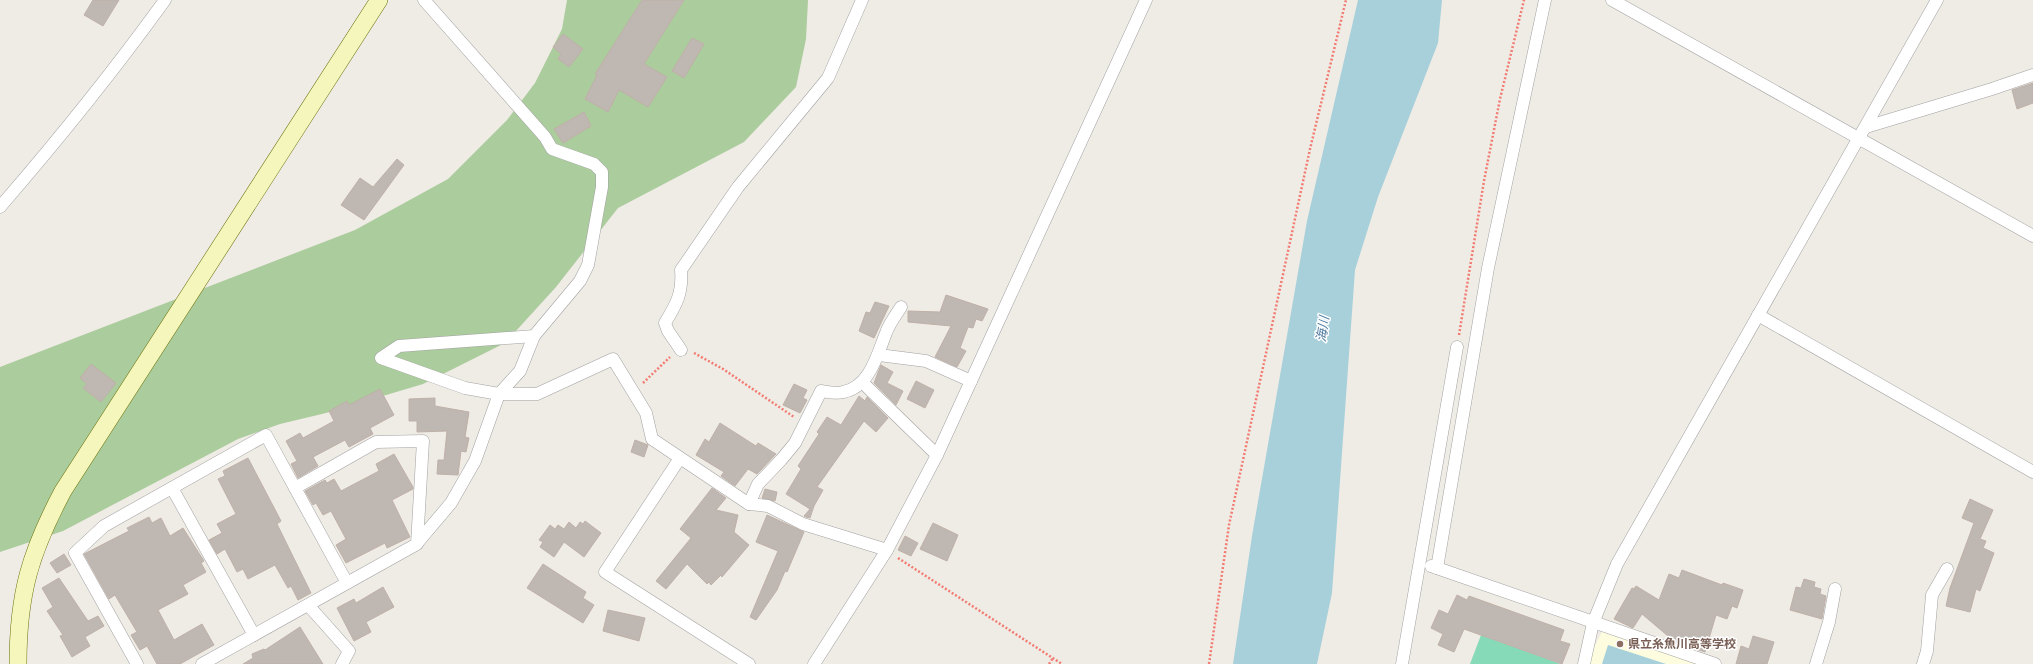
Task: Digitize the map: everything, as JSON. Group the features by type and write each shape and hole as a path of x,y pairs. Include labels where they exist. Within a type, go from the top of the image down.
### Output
{"street":[{"path":"0,207 51,148 112,73 165,0"},
{"path":"18,664 18,628 23,591 32,560 49,517 63,491 379,0"},
{"path":"203,664 417,544 451,503 475,461 499,394 520,371 534,336 580,281 588,265 602,187 602,172 594,164 552,149 545,137 424,0"},
{"path":"681,350 668,331 665,323 676,304 682,284 681,270 738,187 828,78 862,0"},
{"path":"814,664 887,550 937,455 1146,0"},
{"path":"1437,568 1488,268 1545,0"},
{"path":"1612,0 2033,236"},
{"path":"1584,664 1593,623 1616,564 1937,0"},
{"path":"1866,127 2033,75"},
{"path":"749,504 758,484 795,443 821,391 842,392 857,387 862,382 879,355 886,333 901,307"},
{"path":"1758,315 2033,472"},
{"path":"534,336 399,346 381,358 465,388 499,394 537,394 613,359 646,413 652,439 749,504 768,506 803,524 887,550"},
{"path":"1402,664 1421,562 1457,347"},
{"path":"879,355 926,361 972,381"},
{"path":"862,382 937,455"},
{"path":"137,664 74,553 104,526 266,435 347,583"},
{"path":"295,488 376,442 423,441 418,542"},
{"path":"680,458 605,572 749,664"},
{"path":"172,488 254,635"},
{"path":"1421,562 1593,623 1715,664"},
{"path":"1923,664 1927,652 1932,595 1947,569"},
{"path":"1816,664 1829,622 1835,589"},
{"path":"308,605 349,651 342,664"}],"path":[{"path":"1209,664 1229,525 1310,149 1346,0"},
{"path":"1457,347 1484,181 1500,99 1524,0"},
{"path":"633,392 669,358 681,350 695,353 723,369 804,424"},
{"path":"887,550 1062,664"},
{"path":"1049,664 1053,658"}],"shaded area":[{"name":"県立糸魚川高等学校","path":"1605,631 1703,664 1587,664 1602,632"}],"green space":[{"path":"567,0 808,0 806,39 796,87 744,142 618,208 556,287 505,343 423,384 326,413 280,424 238,439 63,531 0,552 0,367 355,230 448,179 507,120 535,83 562,29"},
{"path":"1481,635 1561,664 1470,664"}],"water":[{"name":"海川","path":"1358,0 1442,0 1438,43 1378,197 1355,270 1332,593 1317,664 1233,664 1252,536 1307,221"},
{"path":"1608,645 1666,664 1602,664"}],"building":[{"path":"93,0 119,0 103,26 84,15"},
{"path":"642,0 684,0 644,64 667,77 648,107 619,90 608,112 585,99 597,75 595,74"},
{"path":"563,34 583,49 569,67 558,59 561,54 553,47"},
{"path":"692,38 704,44 684,78 672,71"},
{"path":"2033,83 2033,103 2017,109 2012,90"},
{"path":"584,112 591,126 563,143 554,129"},
{"path":"397,159 404,165 364,220 341,205 360,178 373,187"},
{"path":"946,295 988,309 982,321 976,319 973,328 968,327 960,348 966,351 957,367 935,357 951,326 908,322 908,311 940,312"},
{"path":"875,302 889,306 874,338 859,331 866,312 870,313"},
{"path":"91,364 116,383 101,402 83,388 87,384 80,378"},
{"path":"881,365 893,372 887,383 903,391 896,405 874,383"},
{"path":"916,381 934,390 925,408 907,399"},
{"path":"794,384 807,390 803,398 807,400 800,413 783,405"},
{"path":"380,389 394,415 370,428 373,434 349,447 345,440 313,457 318,466 298,478 291,464 297,461 286,441 300,433 303,438 334,421 329,411 347,401 349,405"},
{"path":"859,396 865,401 867,397 888,418 876,432 864,421 817,487 823,490 814,506 810,518 806,517 804,516 810,509 786,494 801,469 798,466 819,434 817,432 827,417 841,425"},
{"path":"435,398 435,406 469,412 465,437 469,438 466,452 461,451 458,475 437,474 438,460 444,460 447,431 417,432 417,421 409,421 409,399"},
{"path":"720,423 756,446 758,443 776,454 757,474 748,469 735,486 721,476 724,472 696,455 705,439 709,442"},
{"path":"635,440 648,445 644,457 631,452"},
{"path":"394,454 413,487 413,489 392,500 410,537 387,548 385,543 346,563 336,545 346,539 331,511 323,515 316,503 313,505 305,491 325,480 327,483 334,479 341,491 379,471 376,464"},
{"path":"248,458 281,521 277,524 311,593 298,600 291,586 288,588 275,565 248,579 243,569 237,572 225,549 217,554 209,540 222,533 217,524 236,514 218,479 225,476 223,471"},
{"path":"712,488 726,498 716,510 738,515 734,532 749,545 722,577 721,575 711,585 709,582 707,584 687,564 666,589 656,581 691,538 680,529"},
{"path":"765,489 777,492 775,501 762,498"},
{"path":"1970,499 1993,510 1980,539 1986,541 1983,548 1994,553 1980,591 1976,589 1970,612 1946,606 1950,588 1974,523 1962,518"},
{"path":"767,515 804,532 787,572 785,571 777,590 756,620 750,617 778,551 756,542"},
{"path":"149,517 152,523 161,518 170,536 183,528 204,561 201,563 206,572 183,585 188,594 158,610 174,640 202,624 214,645 180,664 157,664 147,646 140,650 131,635 137,632 115,595 109,599 84,554 129,531 127,528"},
{"path":"585,521 601,533 584,557 564,542 554,557 540,547 543,542 539,540 550,525 555,529 558,525 564,529 569,522 576,528 580,522 583,524"},
{"path":"933,523 958,535 947,561 920,549"},
{"path":"905,536 918,543 911,556 898,550"},
{"path":"64,554 71,565 57,573 50,563"},
{"path":"543,564 586,592 583,598 594,605 583,623 527,588"},
{"path":"1682,570 1722,585 1723,583 1743,590 1737,608 1732,606 1727,619 1716,615 1705,652 1675,642 1642,614 1633,628 1614,619 1632,588 1634,589 1636,586 1659,600 1669,574 1679,578"},
{"path":"59,578 88,621 98,616 104,626 85,637 90,646 72,657 60,636 63,635 47,611 53,607 42,588"},
{"path":"1804,579 1815,582 1814,587 1821,589 1820,594 1826,596 1822,619 1790,610 1796,587 1801,588"},
{"path":"383,587 394,607 366,622 371,632 354,641 337,608 354,599 356,603"},
{"path":"1457,595 1467,600 1469,596 1564,630 1560,641 1570,644 1562,664 1464,629 1454,652 1438,645 1443,634 1431,628 1439,610 1448,614"},
{"path":"608,610 645,618 639,641 603,631"},
{"path":"300,627 323,664 243,664 253,658 252,654 264,649 265,650"},
{"path":"1753,636 1774,642 1767,664 1736,664 1741,646 1749,649"}],"place":[{"name":"県立糸魚川高等学校","path":"1620,644"}]}
